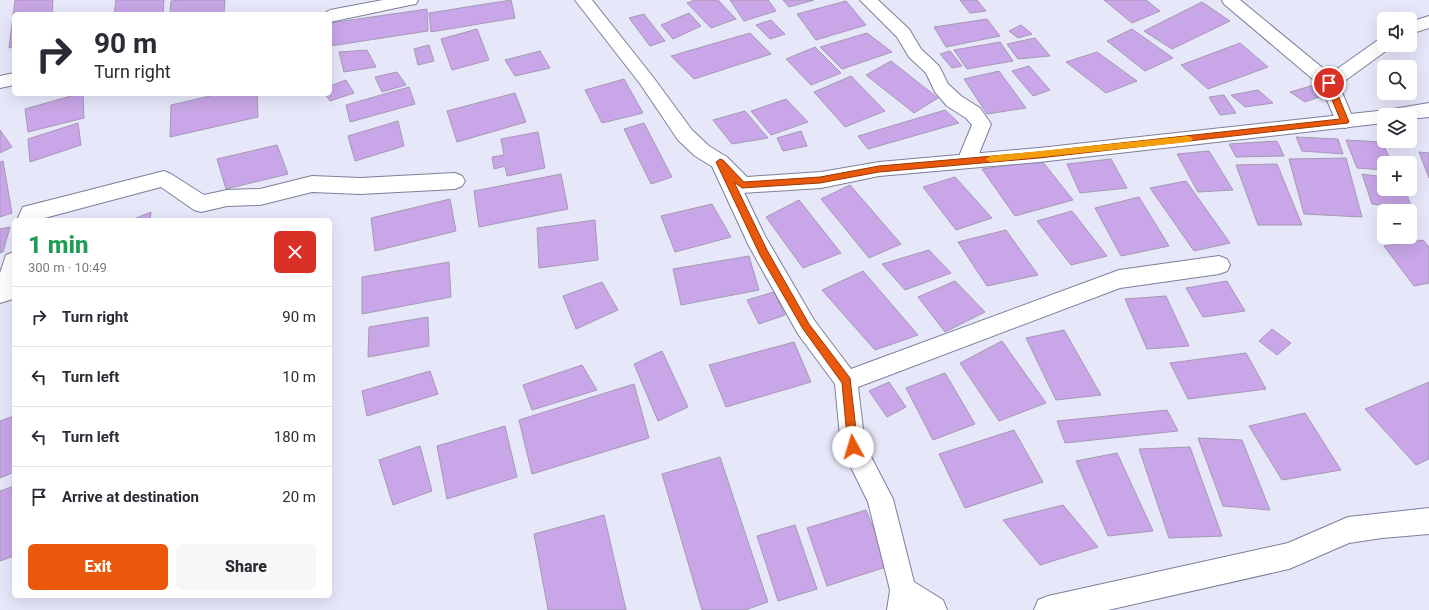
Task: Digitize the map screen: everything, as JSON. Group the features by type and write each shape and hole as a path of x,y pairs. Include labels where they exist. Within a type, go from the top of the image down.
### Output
{"street":[{"path":"332,16 410,0"},
{"path":"583,0 647,81 685,135 702,151 720,162 742,185 820,180 879,169 1047,154 1345,122 1377,117"},
{"path":"868,0 903,33 915,53 933,70 945,92 954,101 973,113 982,124 967,161"},
{"path":"1230,0 1329,83 1345,122"},
{"path":"1417,26 1429,22"},
{"path":"1329,83 1377,49"},
{"path":"0,82 12,79"},
{"path":"1417,112 1429,110"},
{"path":"720,162 756,240 806,327 846,381 853,447 880,499 902,600 933,610"},
{"path":"28,218 30,213 164,179 201,204 227,198 260,197 312,184 360,186 455,181"},
{"path":"846,381 1119,279 1220,265"},
{"path":"0,294 5,293 12,268"},
{"path":"1048,610 1288,556 1348,530 1382,525 1429,521"}],"building":[{"path":"15,0 53,0 52,12 14,12"},
{"path":"116,0 164,0 163,12 114,12"},
{"path":"225,0 224,12 170,12 171,1"},
{"path":"511,0 515,18 431,32 429,13"},
{"path":"695,0 718,0 736,19 711,28 687,3"},
{"path":"730,0 768,0 776,11 744,21"},
{"path":"783,0 814,0 789,7"},
{"path":"960,0 977,0 986,11 970,13"},
{"path":"1104,0 1146,0 1160,11 1132,23"},
{"path":"846,1 866,25 816,40 797,14"},
{"path":"1202,2 1230,21 1172,49 1144,31"},
{"path":"427,9 428,31 332,46 332,23"},
{"path":"689,13 701,26 673,39 661,25"},
{"path":"644,14 665,41 650,46 629,18"},
{"path":"987,19 1000,36 946,47 934,27"},
{"path":"771,20 785,34 770,39 756,25"},
{"path":"12,24 12,47 9,48"},
{"path":"1021,25 1032,34 1018,38 1009,31"},
{"path":"477,29 489,60 452,70 441,39"},
{"path":"1132,29 1173,58 1145,71 1107,41"},
{"path":"750,33 771,54 694,79 671,56"},
{"path":"867,33 892,52 842,69 820,47"},
{"path":"1035,38 1050,56 1018,59 1007,44"},
{"path":"1000,42 1013,61 967,69 954,50"},
{"path":"1240,43 1268,67 1208,89 1181,65"},
{"path":"429,45 434,61 418,65 414,49"},
{"path":"815,47 841,73 811,85 786,59"},
{"path":"367,50 376,67 344,72 339,52"},
{"path":"540,51 550,68 515,76 505,60"},
{"path":"950,51 962,66 952,68 940,54"},
{"path":"1097,52 1137,81 1106,93 1066,62"},
{"path":"891,61 938,98 914,113 866,75"},
{"path":"1029,66 1050,90 1033,96 1012,71"},
{"path":"999,71 1026,108 987,114 964,79"},
{"path":"397,72 406,85 382,92 375,77"},
{"path":"851,76 885,111 845,127 814,92"},
{"path":"624,79 643,113 602,123 585,90"},
{"path":"346,80 354,93 330,101 326,96 332,96 332,85"},
{"path":"1314,85 1328,94 1305,102 1290,92"},
{"path":"409,87 415,104 350,122 346,105"},
{"path":"1258,90 1273,103 1245,107 1231,95"},
{"path":"515,93 526,122 457,142 447,111"},
{"path":"1224,95 1236,113 1220,115 1209,97"},
{"path":"71,96 83,96 84,118 28,132 25,109"},
{"path":"210,96 257,96 258,117 170,137 171,105"},
{"path":"786,99 808,122 771,135 751,111"},
{"path":"945,110 959,123 868,149 858,136"},
{"path":"745,111 768,138 732,144 713,120"},
{"path":"398,121 404,146 355,161 348,136"},
{"path":"78,123 81,145 30,162 28,139"},
{"path":"644,123 672,177 651,184 624,129"},
{"path":"0,130 12,147 0,153"},
{"path":"801,131 807,146 783,151 777,138"},
{"path":"538,132 545,168 507,176 505,166 494,169 492,157 504,155 501,139"},
{"path":"1296,137 1338,139 1343,154 1302,151"},
{"path":"1346,140 1377,142 1377,148 1385,148 1389,156 1377,156 1377,169 1357,168"},
{"path":"1277,141 1284,156 1236,157 1229,144"},
{"path":"277,145 288,174 226,189 217,159"},
{"path":"1209,151 1233,190 1198,192 1177,154"},
{"path":"1419,152 1429,153 1429,178"},
{"path":"1346,158 1362,217 1304,214 1289,159"},
{"path":"1111,159 1127,188 1080,193 1067,164"},
{"path":"3,161 12,213 0,217 0,162"},
{"path":"1042,161 1073,200 1015,216 982,169"},
{"path":"1277,164 1302,225 1258,225 1236,165"},
{"path":"561,174 568,209 479,227 474,191"},
{"path":"1362,174 1377,176 1377,196 1407,196 1410,204 1377,205 1372,204"},
{"path":"955,177 992,218 956,230 923,187"},
{"path":"1186,181 1230,243 1194,251 1150,188"},
{"path":"850,185 901,244 869,258 821,199"},
{"path":"1139,197 1169,246 1121,256 1095,208"},
{"path":"450,199 456,231 375,251 371,218"},
{"path":"799,200 841,253 803,268 766,217"},
{"path":"712,204 731,237 675,252 661,216"},
{"path":"1072,211 1107,256 1071,265 1037,221"},
{"path":"151,212 150,218 136,218"},
{"path":"595,220 598,260 539,268 537,228"},
{"path":"10,227 3,252 0,253 0,229"},
{"path":"1006,230 1038,275 987,286 958,242"},
{"path":"1423,240 1429,247 1429,283 1414,286 1384,246 1397,244 1417,244 1417,241"},
{"path":"929,250 951,273 905,290 882,264"},
{"path":"749,256 759,290 681,305 673,269"},
{"path":"449,262 451,297 362,314 362,277"},
{"path":"863,271 918,335 875,350 822,290"},
{"path":"955,281 985,312 945,332 918,297"},
{"path":"1227,281 1245,311 1203,317 1186,288"},
{"path":"602,282 618,310 576,329 563,296"},
{"path":"774,292 785,315 759,324 747,300"},
{"path":"1166,296 1189,346 1147,349 1125,299"},
{"path":"428,317 429,346 368,357 369,327"},
{"path":"1272,329 1291,343 1277,355 1259,341"},
{"path":"1064,330 1101,395 1056,400 1026,338"},
{"path":"1002,341 1046,403 999,421 960,363"},
{"path":"794,342 811,382 726,407 709,365"},
{"path":"662,351 688,407 658,421 634,364"},
{"path":"1246,353 1266,389 1188,399 1170,363"},
{"path":"582,365 597,390 532,410 523,385"},
{"path":"430,371 438,394 367,416 362,391"},
{"path":"945,373 975,424 933,440 906,388"},
{"path":"889,382 906,407 887,417 869,391"},
{"path":"1429,382 1429,459 1416,465 1365,409"},
{"path":"634,384 649,438 532,474 519,420"},
{"path":"1167,410 1178,431 1065,443 1057,421"},
{"path":"1305,413 1341,470 1282,480 1249,426"},
{"path":"12,417 12,473 0,478 0,421"},
{"path":"505,426 517,477 447,499 437,446"},
{"path":"1014,430 1043,482 965,508 939,454"},
{"path":"1198,438 1242,440 1270,510 1223,506"},
{"path":"420,446 432,491 393,505 379,460"},
{"path":"1190,447 1222,536 1169,538 1139,449"},
{"path":"1117,453 1153,531 1108,536 1076,461"},
{"path":"720,457 768,602 745,610 702,610 662,474"},
{"path":"12,487 12,557 0,561 0,491"},
{"path":"1063,505 1098,547 1040,565 1003,520"},
{"path":"866,510 889,566 827,586 807,528"},
{"path":"604,515 626,610 548,610 534,534"},
{"path":"795,525 817,589 778,601 757,536"}],"slow traffic":[{"path":"990,159 1189,139"}],"route":[{"path":"853,447 846,381 806,327 756,240 720,162 742,185 820,180 879,169 1039,155 1345,122 1329,83"}]}
